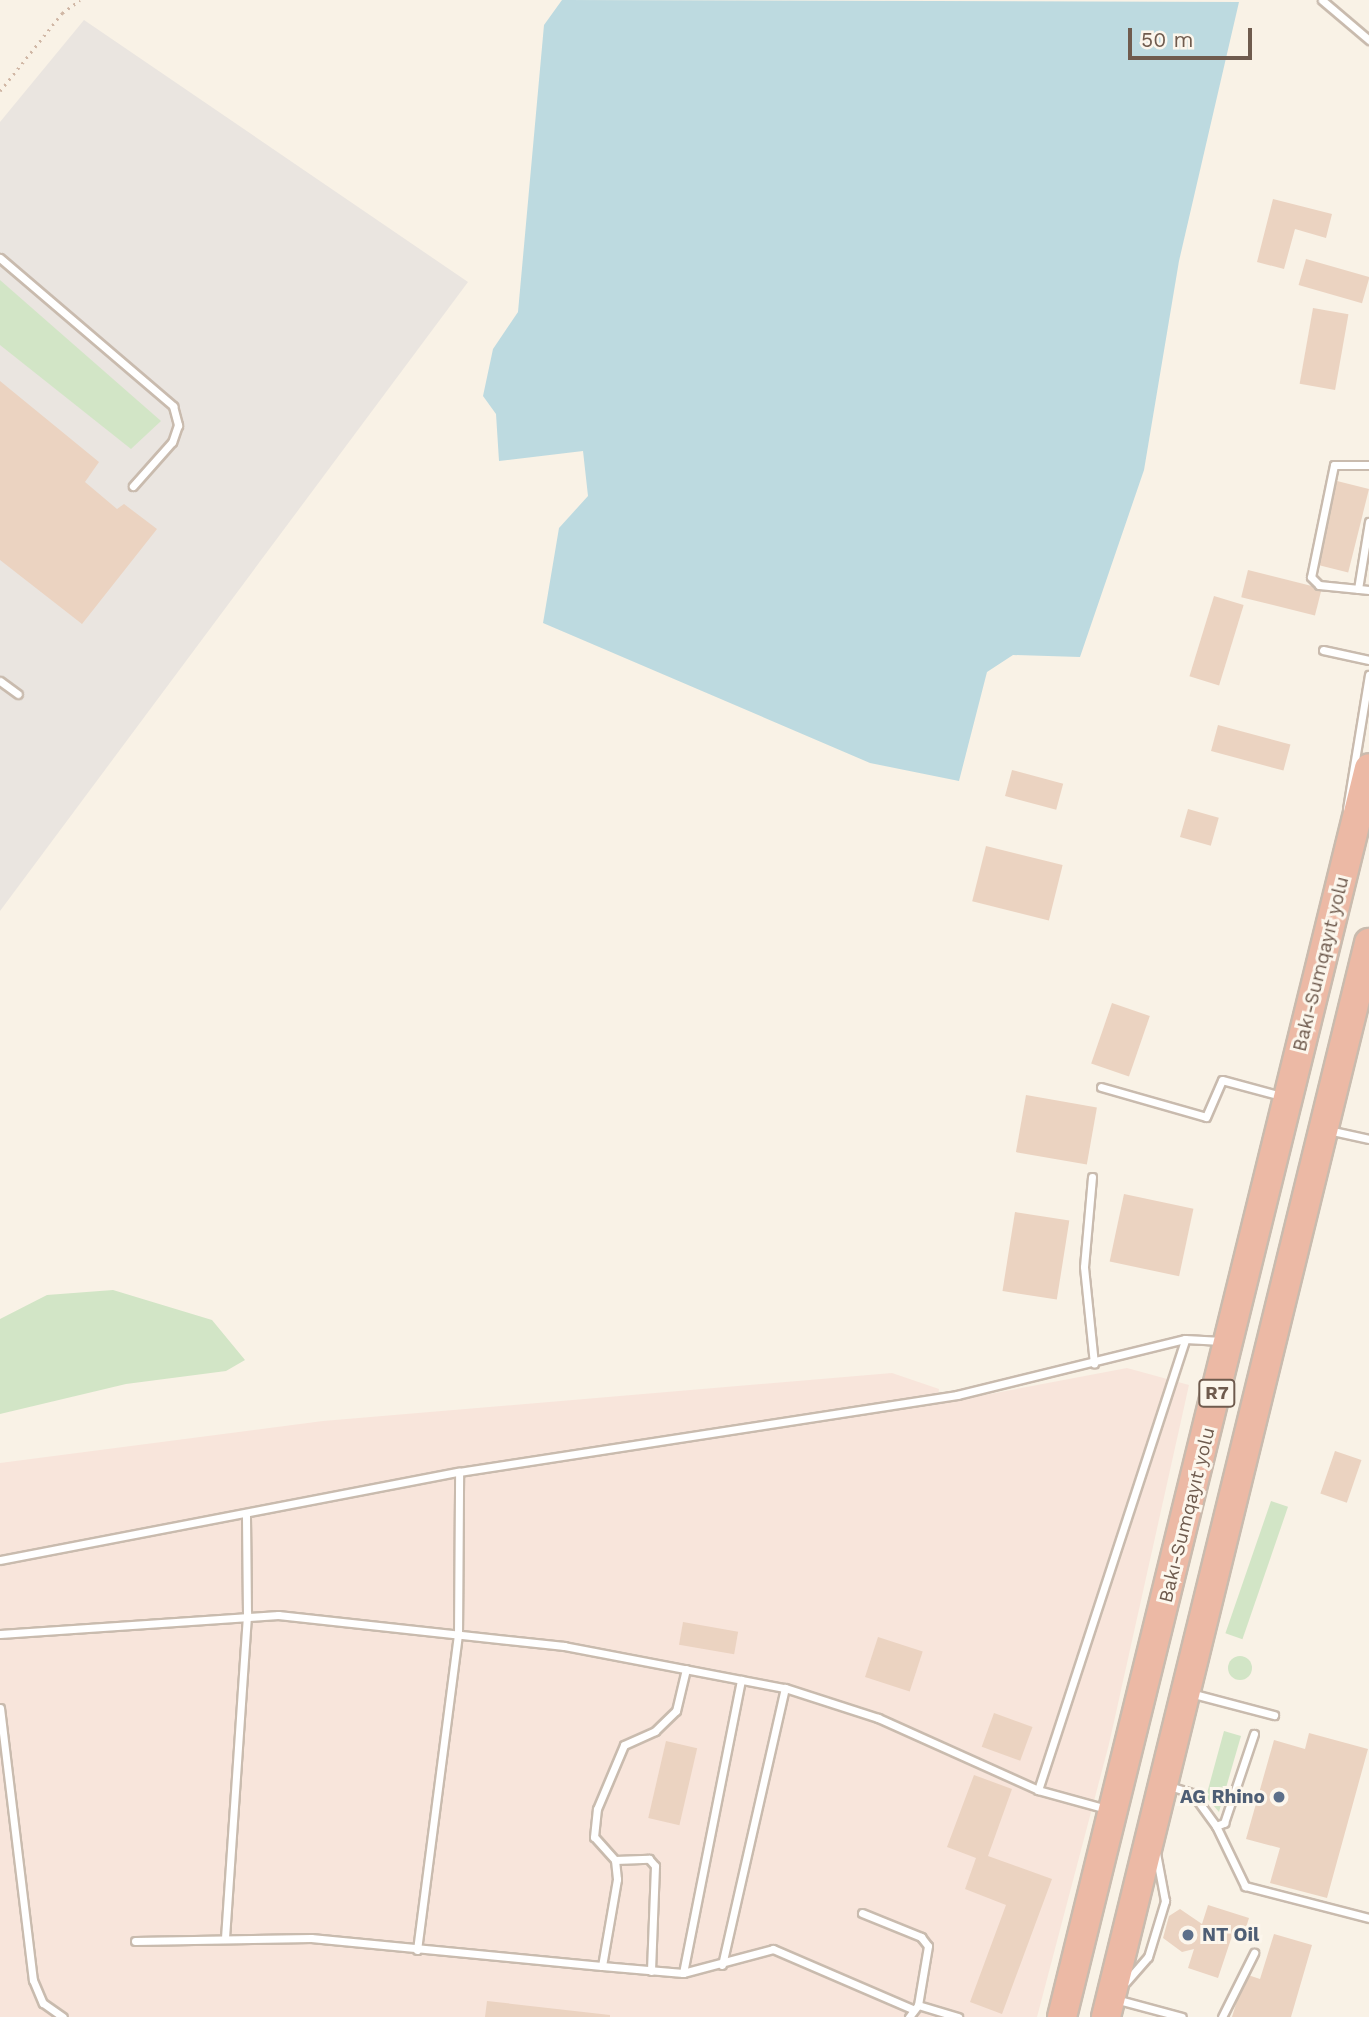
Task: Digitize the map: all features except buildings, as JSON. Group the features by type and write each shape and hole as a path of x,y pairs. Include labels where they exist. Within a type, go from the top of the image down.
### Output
{"highway":[{"name":"Bakı-Sumqayıt yolu","path":"1062,2017 1369,768"},
{"name":"R7","path":"1108,2007 1369,943"}],"lane":[{"path":"1322,0 1369,40"},
{"path":"0,258 173,406 178,425 172,442 133,486"},
{"path":"1369,465 1334,465 1311,578 1318,585 1369,590"},
{"path":"1358,589 1369,522"},
{"path":"1323,650 1369,660"},
{"path":"1353,834 1346,802 1369,675"},
{"path":"0,681 18,694"},
{"path":"1101,1087 1206,1117 1222,1080 1288,1098"},
{"path":"1324,1129 1369,1139"},
{"path":"1092,1177 1084,1267 1094,1363"},
{"path":"0,1560 459,1472 957,1395 1185,1339 1230,1342"},
{"path":"1038,1790 1185,1339"},
{"path":"417,1950 458,1635 459,1472"},
{"path":"225,1938 247,1613 246,1514"},
{"path":"0,1634 247,1613 458,1635 686,1669 785,1688 878,1718 947,1754 1038,1790 1114,1811"},
{"path":"651,1971 655,1866 649,1858 615,1860 594,1838 610,1772 635,1734 655,1731 676,1711 686,1669"},
{"path":"683,1973 741,1679"},
{"path":"722,1965 785,1688"},
{"path":"1187,1692 1274,1715"},
{"path":"0,1709 33,1980 43,2003 63,2017"},
{"path":"1216,1826 1234,1808 1254,1734"},
{"path":"1164,1785 1199,1799 1216,1826 1245,1886 1369,1918"},
{"path":"602,1966 615,1860"},
{"path":"862,1913 921,1937 928,1946 915,2007 909,2017"},
{"path":"135,1941 225,1938 417,1950 683,1973 722,1965 773,1949 915,2007 958,2017"},
{"path":"1222,2017 1254,1954"},
{"path":"1108,2007 1182,2017"}],"path":[{"path":"0,90 62,13 80,0"}],"shaded area":[{"path":"84,20 468,282 0,911 0,122"},
{"path":"1127,1368 1189,1385 1109,1744 1037,2017 0,2017 0,1463 323,1421 892,1373 939,1389 937,1404"}],"green space":[{"path":"0,280 161,421 131,449 0,345"},
{"path":"113,1290 212,1320 245,1360 226,1371 126,1384 0,1414 0,1319 47,1295"},
{"path":"1271,1501 1288,1507 1242,1639 1225,1633"},
{"path":"1240,1656 1248,1660 1252,1668 1248,1676 1240,1680 1232,1676 1228,1668 1232,1660"},
{"path":"1224,1731 1241,1736 1219,1812 1206,1797"}],"water":[{"path":"562,0 1239,2 1179,261 1144,470 1080,657 1013,655 987,672 959,781 870,763 543,623 559,528 588,496 583,451 499,461 496,414 483,396 493,349 518,312 544,25"}],"place":[{"name":"AG Rhino","path":"1279,1797"},
{"name":"NT Oil","path":"1188,1935"}]}
